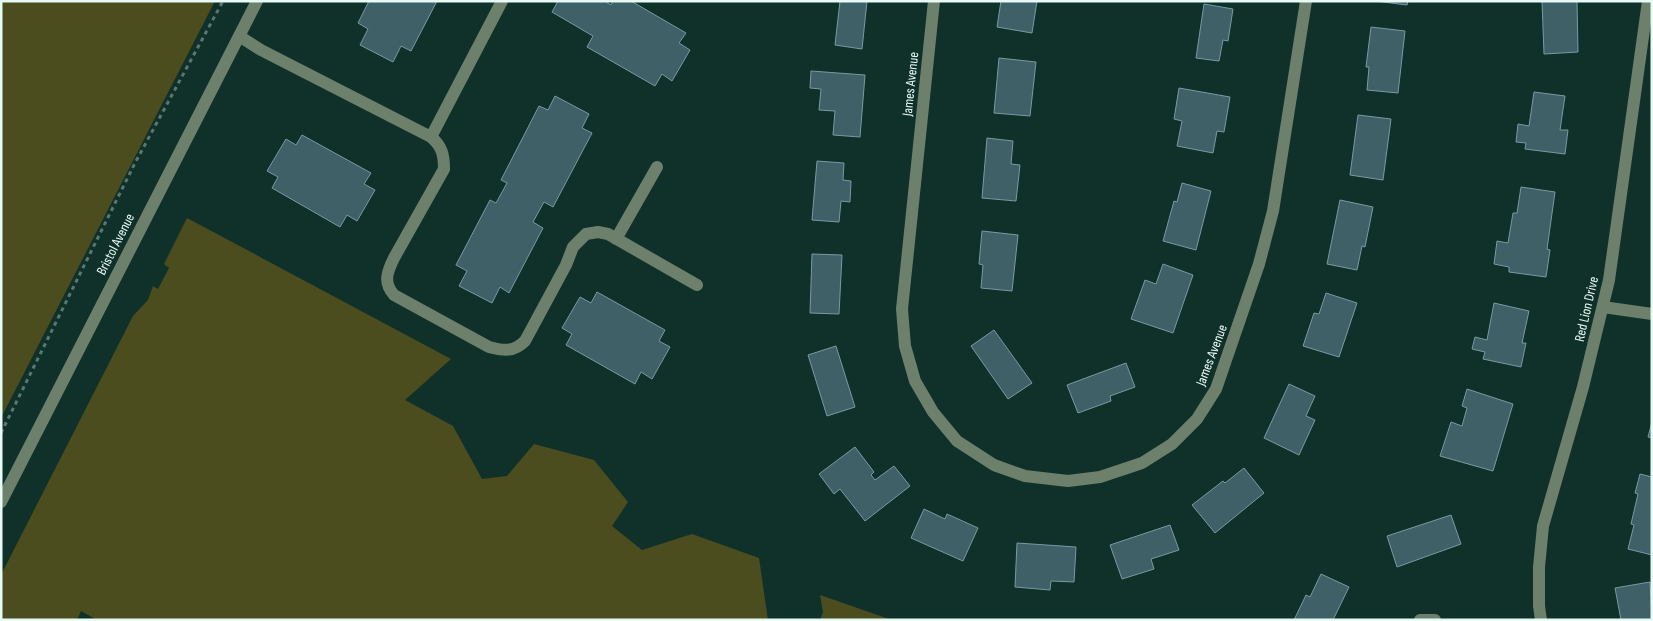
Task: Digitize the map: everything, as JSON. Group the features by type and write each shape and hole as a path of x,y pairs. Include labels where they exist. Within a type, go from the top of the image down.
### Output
{"street":[{"name":"Bristol Avenue","path":"1,502 257,1"},
{"path":"431,137 502,1"},
{"name":"James Avenue","path":"934,1 902,309 905,346 915,381 933,412 957,441 994,465 1025,476 1068,481 1100,477 1142,463 1157,454 1172,444 1197,419 1216,389 1259,264 1273,211 1306,1"},
{"name":"Red Lion Drive","path":"1541,620 1539,567 1543,526 1583,388 1603,307 1615,243 1648,1"},
{"path":"239,36 261,50 431,137 439,143 444,157 444,169 389,268 387,284 394,295 490,348 504,351 511,350 519,346 530,333 574,248 586,234 598,232 608,234 697,286"},
{"path":"616,239 658,167"},
{"path":"1603,307 1652,314"},
{"path":"1420,620 1435,620"}],"path":[{"path":"1,433 135,163 223,1"}],"green space":[{"path":"1,1 215,1 1,418"},
{"path":"187,218 451,359 405,400 453,426 482,479 507,476 534,444 594,460 628,502 612,526 642,550 692,534 759,558 768,620 97,620 81,611 77,620 1,620 1,575 133,316 148,300 153,286 158,289 169,268 164,264"},
{"path":"820,595 892,620 820,620 823,612"}],"building":[{"path":"369,1 437,1 411,51 401,46 393,62 360,45 368,29 358,23"},
{"path":"558,1 605,1 611,5 613,1 631,1 686,33 679,43 690,50 672,81 662,74 655,86 587,47 593,36 552,12"},
{"path":"840,1 867,1 862,49 835,45"},
{"path":"1001,1 1037,1 1032,33 997,27"},
{"path":"1375,1 1408,1 1407,5"},
{"path":"1542,1 1577,1 1578,52 1544,54"},
{"path":"1204,4 1233,9 1228,41 1223,40 1219,61 1196,58"},
{"path":"1371,27 1405,31 1398,93 1367,90 1369,67 1366,67"},
{"path":"999,58 1036,62 1030,116 994,113"},
{"path":"811,71 865,75 860,137 833,135 835,111 819,110 821,89 810,88"},
{"path":"1179,88 1230,97 1224,132 1217,131 1213,153 1177,146 1182,121 1174,119"},
{"path":"1534,92 1565,96 1560,130 1568,130 1565,154 1525,149 1526,143 1516,142 1518,124 1529,126"},
{"path":"555,96 589,114 582,128 592,133 553,207 544,202 533,222 543,228 509,293 500,287 492,303 459,286 467,271 456,265 490,200 496,203 507,183 501,180 539,106 548,110"},
{"path":"1358,115 1391,119 1383,180 1350,175"},
{"path":"302,135 371,173 364,184 375,190 357,221 347,215 340,227 272,188 278,177 267,171 286,139 296,145"},
{"path":"987,138 1013,141 1011,164 1020,165 1016,201 982,198"},
{"path":"817,161 844,163 843,180 851,181 850,202 841,201 839,222 812,220"},
{"path":"1182,183 1211,191 1196,250 1163,241 1174,201 1177,202"},
{"path":"1521,187 1555,192 1547,249 1550,250 1546,277 1509,272 1509,267 1494,264 1497,241 1508,243 1513,213 1517,213"},
{"path":"1340,200 1373,207 1365,247 1362,246 1357,270 1327,264"},
{"path":"982,231 1018,235 1012,291 981,288 983,265 979,264"},
{"path":"812,254 842,255 839,314 810,313"},
{"path":"1163,264 1193,275 1173,333 1131,319 1145,280 1156,284"},
{"path":"597,292 665,330 659,341 670,347 652,379 641,372 635,384 566,345 572,334 562,328 580,297 591,303"},
{"path":"1326,293 1357,303 1339,357 1303,346 1314,313 1319,314"},
{"path":"1494,303 1529,311 1522,343 1526,343 1521,367 1483,359 1485,352 1472,349 1475,337 1487,340"},
{"path":"994,330 1032,383 1008,399 971,346"},
{"path":"836,346 855,407 827,416 808,355"},
{"path":"1126,363 1135,387 1110,396 1111,401 1078,413 1067,385"},
{"path":"1289,384 1315,396 1306,416 1315,420 1299,455 1264,438"},
{"path":"1467,389 1513,404 1493,471 1440,456 1451,422 1462,426 1467,408 1462,406"},
{"path":"1652,422 1652,438 1648,437"},
{"path":"855,447 874,472 871,475 875,480 894,466 910,486 865,521 840,489 834,494 819,474"},
{"path":"1244,468 1264,493 1215,533 1192,505 1223,481 1225,483"},
{"path":"1640,474 1652,477 1652,555 1628,549 1634,525 1631,524 1638,494 1635,493"},
{"path":"924,509 945,519 947,514 978,528 963,561 911,538"},
{"path":"1451,515 1461,544 1397,567 1387,536"},
{"path":"1170,525 1179,550 1151,559 1154,569 1122,579 1110,545"},
{"path":"1017,543 1076,547 1074,582 1051,581 1050,590 1015,587"},
{"path":"1321,574 1349,587 1333,620 1294,620 1306,595 1310,597"},
{"path":"1650,582 1652,620 1621,620 1615,588"}]}
